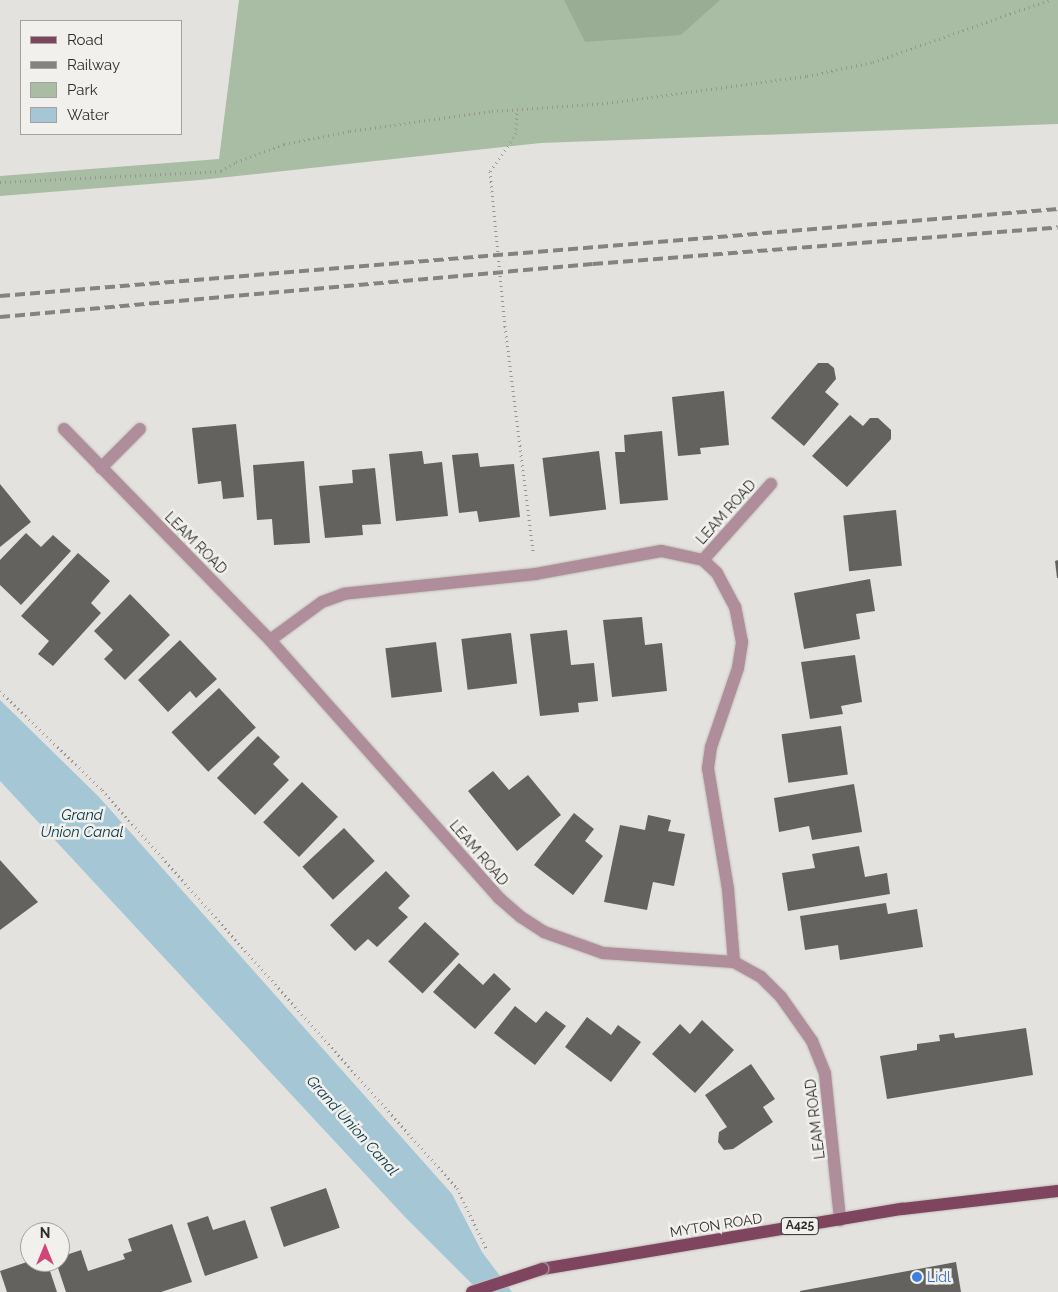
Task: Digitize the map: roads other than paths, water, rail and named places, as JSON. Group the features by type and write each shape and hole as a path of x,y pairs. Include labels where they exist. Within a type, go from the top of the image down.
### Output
{"main road":[{"name":"MYTON ROAD","path":"472,1292 542,1269 902,1209 1058,1191"}],"street":[{"name":"LEAM ROAD","path":"64,429 270,640 499,898 521,917 544,932 603,953 734,962 761,977 781,997 805,1030 820,1058 825,1074 840,1220"},
{"path":"101,468 140,429"},
{"name":"LEAM ROAD","path":"702,560 771,484"},
{"name":"LEAM ROAD","path":"270,640 332,596 536,574 661,552 702,560 716,573 735,607 742,642 738,668 711,747 708,768 726,879 734,962"}],"water":[{"name":"Grand Union Canal","path":"0,700 99,797 452,1194 482,1252 512,1292 480,1292 405,1217 0,781"}],"railway":[{"path":"0,296 1058,209"},
{"path":"0,317 593,264 1058,227"}],"place":[{"name":"Lidl","path":"917,1277"}]}
